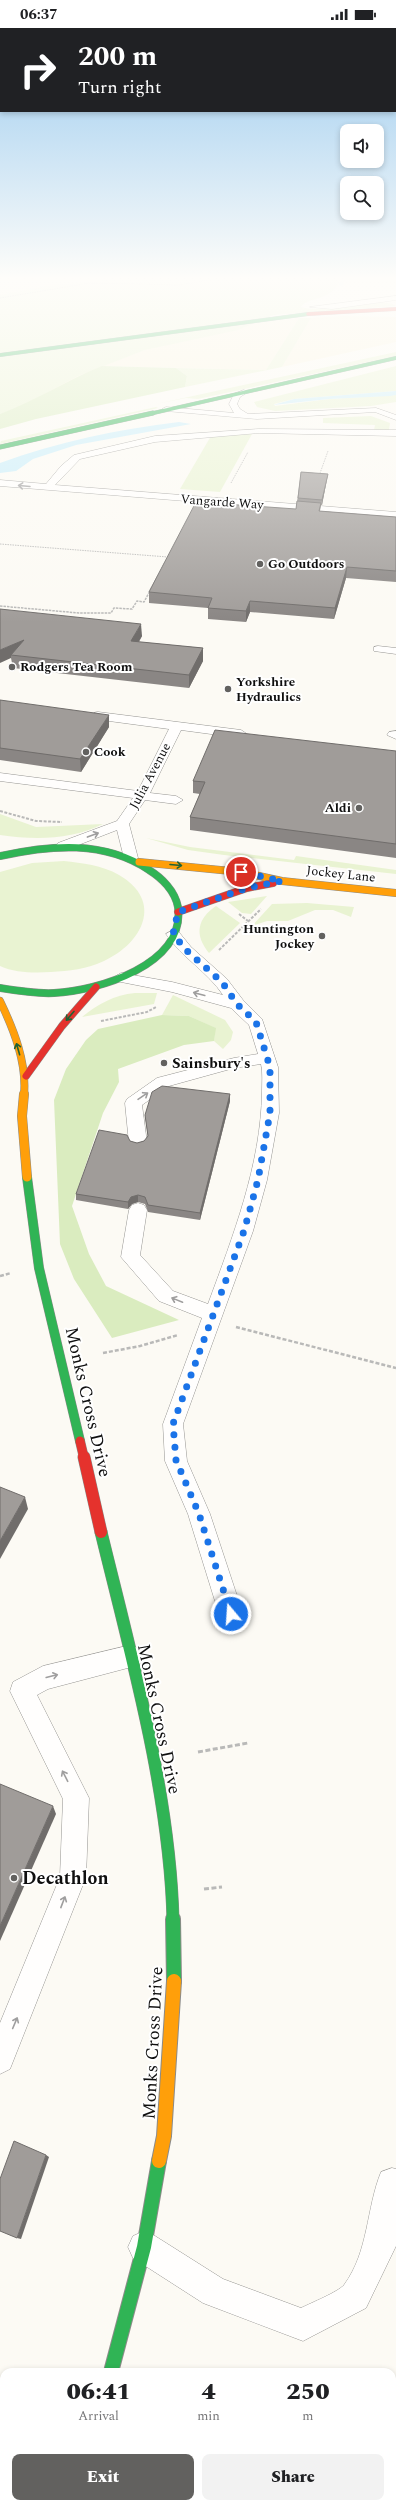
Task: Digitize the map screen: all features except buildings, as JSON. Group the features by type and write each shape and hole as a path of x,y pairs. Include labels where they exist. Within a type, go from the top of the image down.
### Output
{"street":[{"path":"0,447 244,392"},
{"path":"126,408 182,401 196,402"},
{"path":"0,845 26,849"},
{"path":"0,856 26,849 63,846 99,849 134,860 154,872 167,884 175,898 178,912 173,934 162,950 144,966 120,978 96,987 61,993 25,992 0,988"},
{"name":"Jockey Lane","path":"134,860 241,872 282,881 396,893"},
{"name":"Jockey Lane","path":"178,912 247,888 282,881"},
{"path":"26,1076 62,1026 96,987"},
{"name":"Monks Cross Drive","path":"0,1001 10,1022 26,1076 22,1116 24,1157 39,1268 131,1657 160,1800 172,1901 174,1996 164,2136 144,2247 112,2368"}],"lane":[{"path":"244,392 237,396 233,404 237,411 246,416"},
{"path":"196,402 218,413"},
{"path":"166,409 246,416 382,410 390,405"},
{"path":"382,410 396,418"},
{"path":"48,488 64,468 77,457 155,438 260,431 396,433"},
{"name":"Vangarde Way","path":"0,483 396,515"},
{"path":"378,649 396,651"},
{"path":"98,716 193,726 257,736"},
{"name":"Julia Avenue","path":"63,846 122,824 142,795 170,724"},
{"path":"0,777 176,800"},
{"name":"Julia Avenue","path":"122,824 134,860"},
{"path":"173,934 186,950 222,982 237,1004 256,1022 268,1058 270,1113 258,1180 244,1231 173,1424 176,1460 199,1514 231,1614"},
{"path":"120,978 172,987 237,1004"},
{"path":"138,1143 133,1103 163,1082 234,1063 268,1058"},
{"path":"138,1210 130,1257 166,1296 211,1320"},
{"path":"0,2058 73,1877 76,1798 22,1691 44,1678 131,1657"},
{"path":"144,2247 214,2292 303,2325 355,2297 380,2246 392,2183"}],"path":[{"path":"307,508 330,446"},
{"path":"0,544 168,557 144,602 138,601 132,609 114,608 111,613 79,613 0,606"},
{"path":"218,950 263,907"},
{"path":"95,1023 148,1012 161,1004"},
{"path":"103,1353 140,1346 211,1320 233,1327 396,1368"},
{"path":"198,1752 248,1743"}],"shaded area":[{"path":"0,392 51,392 20,407 0,414"}],"green space":[{"path":"0,392 49,392 20,407 0,414"},
{"path":"49,392 163,392 36,419 0,429 0,414"},
{"path":"213,392 231,392 198,399 186,398 156,404"},
{"path":"294,392 387,392 294,399 274,404 275,406 329,399 396,395 396,402 371,406 275,411 257,407 254,402"},
{"path":"156,407 158,408 0,444 1,441"},
{"path":"371,416 390,423 389,430 374,430 375,425 323,423 323,418"},
{"path":"252,434 220,492 180,489 211,436"},
{"path":"0,814 36,827 103,824 66,836 40,838 13,837 0,835"},
{"path":"146,838 190,847 294,860 296,856 396,870 396,874 188,850"},
{"path":"64,861 92,865 106,869 119,875 133,885 141,897 144,909 143,921 138,933 129,944 118,953 98,964 85,968 64,971 32,972 12,970 0,966 0,872 32,863"},
{"path":"267,896 251,914 242,913 228,902"},
{"path":"307,903 354,907 351,917 333,910 315,910 288,921 267,921 252,926 272,904"},
{"path":"216,906 240,923 209,953 201,940 200,928 201,922 205,916"},
{"path":"135,993 157,993 154,1004 82,1017 94,1008 113,998"},
{"path":"173,995 225,1020 233,1032 231,1040 223,1049 214,1041 215,1028 189,1016 162,1015"},
{"path":"162,1015 189,1016 216,1028 214,1041 184,1045 118,1069 119,1082 103,1113 72,1206 89,1254 106,1286 179,1320 112,1338 74,1279 60,1244 54,1100 66,1069 86,1040 98,1029"}],"water":[{"path":"396,392 396,395 390,396 329,399 273,405 294,399"},
{"path":"179,422 191,424 76,445 33,459 16,471 0,473 0,463 22,455 88,437 134,428"}],"traffic: fast":[{"path":"0,447 246,392"},
{"path":"0,856 40,848 81,847 101,849 139,863 156,874 172,891 178,907 174,932 165,948 152,961 135,972 117,980 78,991 38,993 0,988"},
{"path":"27,1177 39,1268 80,1441"},
{"path":"101,1532 143,1711 160,1802 172,1893 174,1981"},
{"path":"112,2368 144,2247 159,2161"}],"traffic: slow":[{"path":"139,862 241,872 282,881 396,893"},
{"path":"0,1001 10,1022 26,1076 22,1116 27,1177"},
{"path":"159,2161 164,2136 174,1981"}],"traffic: jam":[{"path":"178,912 247,888 273,883"},
{"path":"26,1076 62,1026 96,987"},
{"path":"80,1441 101,1532"}],"place":[{"name":"Go Outdoors","path":"260,564"},
{"name":"Rodgers Tea Room","path":"12,667"},
{"name":"Yorkshire Hydraulics","path":"228,689"},
{"name":"Cook","path":"86,752"},
{"name":"Aldi","path":"359,808"},
{"name":"Huntington Jockey","path":"322,936"},
{"name":"Sainsbury's","path":"164,1063"},
{"name":"Decathlon","path":"14,1878"}],"route":[{"path":"231,1614 199,1514 176,1460 173,1424 244,1231 258,1180 270,1113 270,1067 256,1022 237,1004 222,982 186,950 173,934 178,912 247,888 282,881 241,872"}]}
